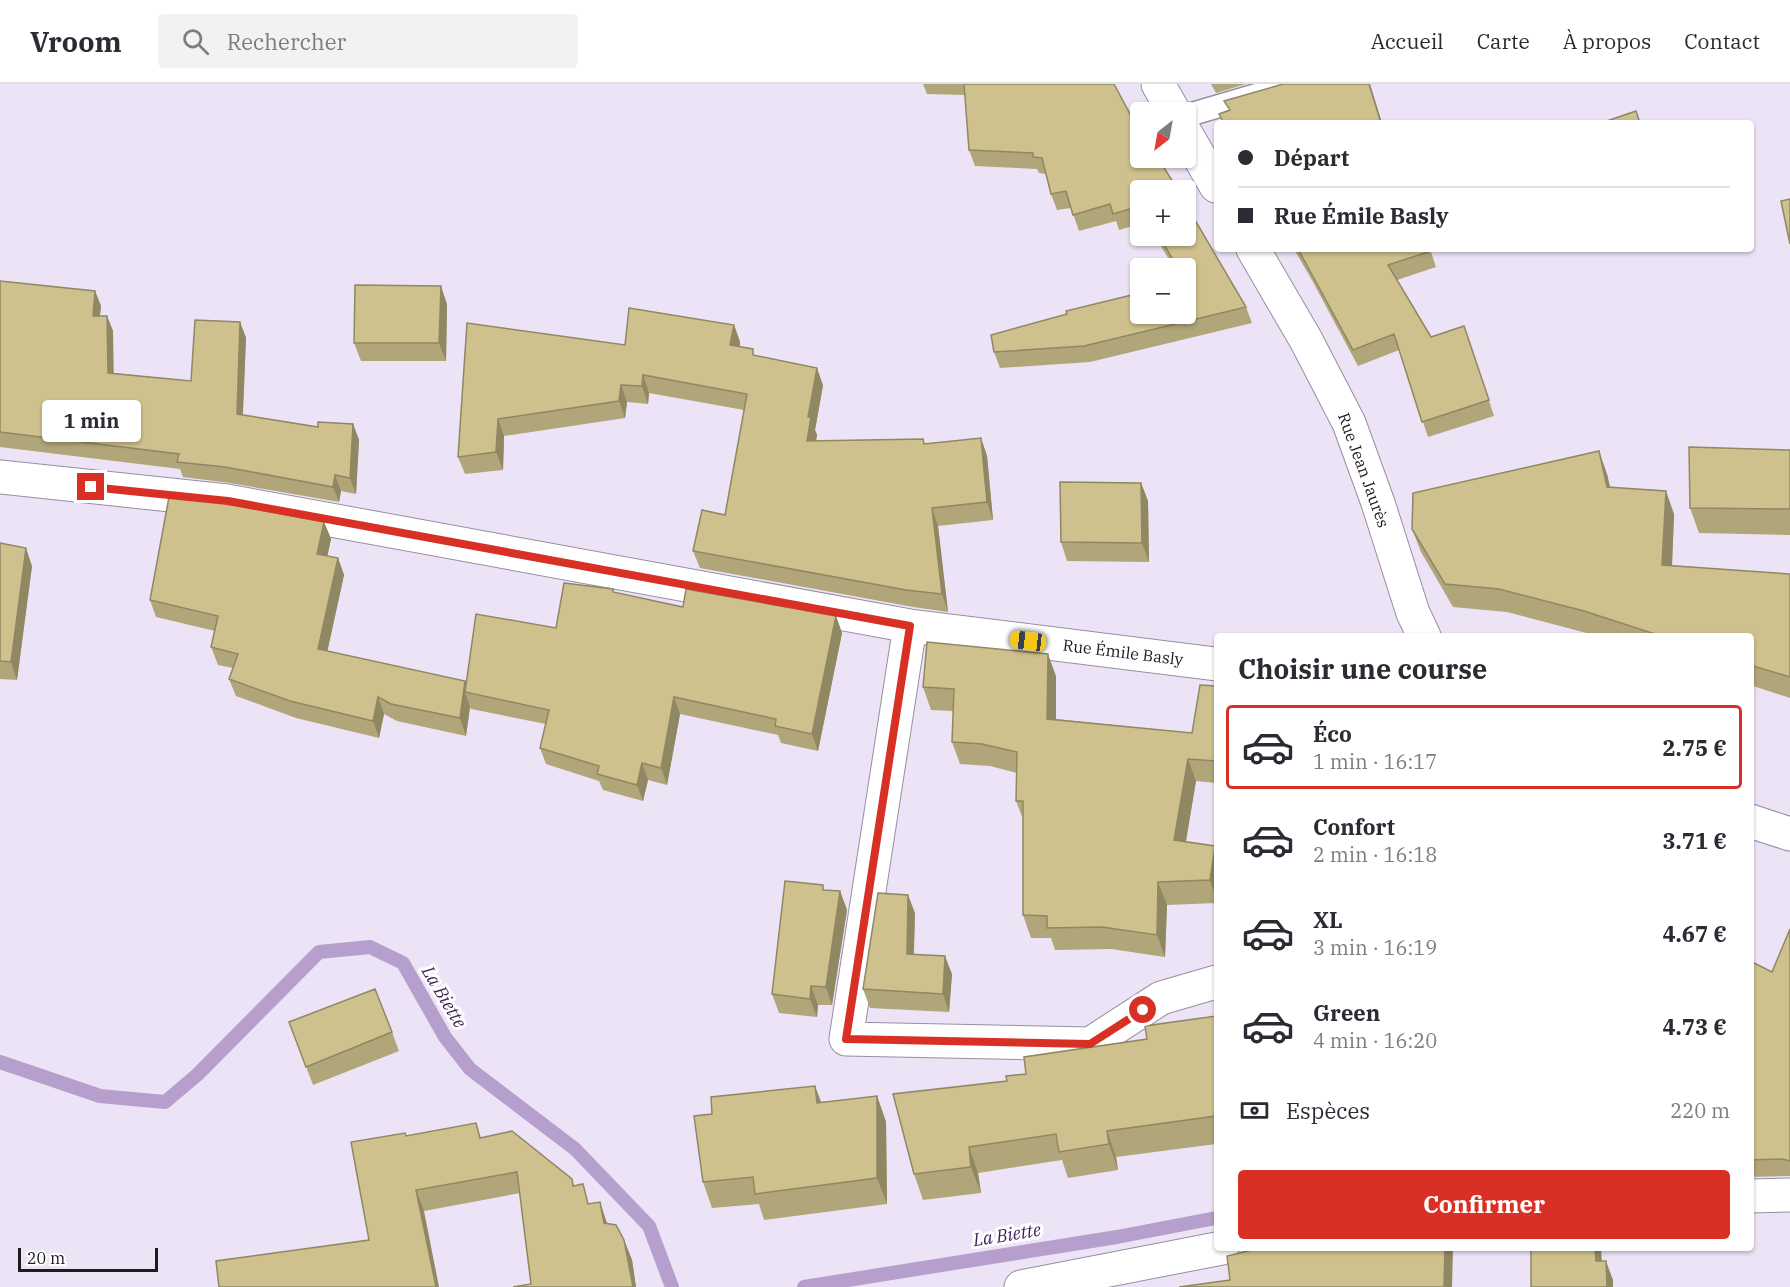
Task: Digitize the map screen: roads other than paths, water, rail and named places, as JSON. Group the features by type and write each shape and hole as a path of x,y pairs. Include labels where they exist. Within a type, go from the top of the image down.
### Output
{"street":[{"path":"1158,84 1168,102"},
{"path":"1196,151 1214,183"},
{"name":"Rue Jean Jaurès","path":"1255,252 1306,340 1349,423 1378,503 1413,613 1423,633"},
{"name":"Rue Émile Basly","path":"0,477 228,501 910,626 1214,664"},
{"path":"910,626 846,1039 1090,1044 1161,998 1214,983"},
{"path":"1754,822 1790,834"},
{"path":"1754,1197 1790,1195"},
{"path":"1020,1287 1214,1250"}],"lane":[{"path":"1196,113 1294,84"}],"waterway":[{"name":"La Biette","path":"0,1062 100,1096 165,1102 197,1075 319,952 370,947 403,963 445,1037 470,1069 575,1149 649,1226 672,1287"},
{"name":"La Biette","path":"804,1287 1117,1237 1214,1218"}]}
